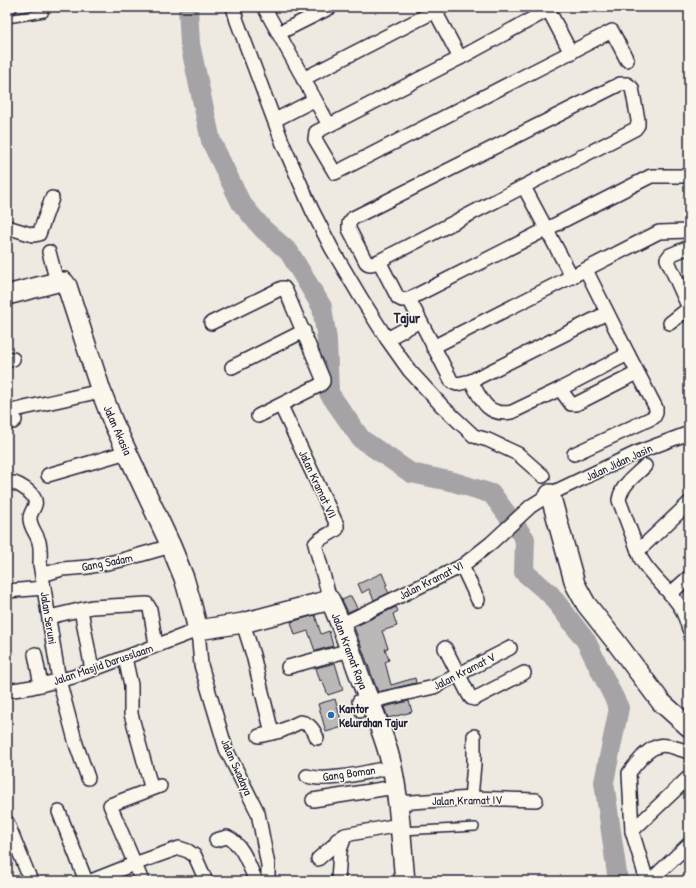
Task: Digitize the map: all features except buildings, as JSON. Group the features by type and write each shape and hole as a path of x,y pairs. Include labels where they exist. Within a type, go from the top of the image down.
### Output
{"street":[{"path":"233,7 283,144 295,172 332,249 361,298 409,370 442,406 474,436 488,440 518,454 543,476 550,494 575,584 586,604 662,702 689,727"},
{"path":"264,7 329,125"},
{"path":"279,33 331,7"},
{"path":"303,79 439,9 460,58"},
{"path":"571,53 547,9 460,58 316,132 315,139 335,173 571,53 612,31 627,60"},
{"path":"620,84 627,84 632,88 638,125 635,130 524,187 372,264 368,264 366,262 349,229 349,224 353,218 620,84"},
{"path":"275,120 314,100"},
{"path":"379,261 398,298 402,300 409,299 651,176 689,176"},
{"path":"524,187 572,277"},
{"path":"7,227 33,235 39,234 52,198"},
{"path":"433,347 659,232 689,231"},
{"path":"670,323 689,308 667,259 670,255 689,247"},
{"path":"7,295 57,282 48,252"},
{"path":"574,454 654,417 656,413 656,408 586,270"},
{"name":"Jalan Akasia","path":"57,282 64,282 67,286 101,391 113,422 171,546 184,578 198,630"},
{"path":"211,322 284,288 304,331 323,382 281,406 258,416"},
{"path":"409,299 452,382 457,384 471,381 607,313"},
{"path":"390,340 422,325"},
{"path":"232,367 304,331"},
{"path":"471,381 483,403 491,409 505,414 560,389 628,354"},
{"path":"560,389 571,404 576,404 637,373"},
{"path":"10,416 101,391"},
{"name":"Jalan Kramat VII","path":"281,406 337,525 337,529 334,532 314,544 330,600"},
{"name":"Jalan Jidan Jasin","path":"550,494 636,453 689,433"},
{"path":"48,475 127,452"},
{"path":"645,466 625,485 620,492 619,500 646,568 670,594 681,609 689,629"},
{"name":"Jalan Seruni","path":"14,483 22,487 34,498 35,501 36,506 30,516 30,521 39,541 42,575 59,680 76,744 88,778"},
{"name":"Jalan Kramat VI","path":"342,624 462,566 491,543 531,506 550,494"},
{"path":"638,551 689,503"},
{"name":"Gang Sadam","path":"42,575 62,569 88,567 122,560 171,546"},
{"path":"462,566 478,600"},
{"path":"670,594 689,577"},
{"path":"7,591 44,588"},
{"name":"Jalan Kramat Raya","path":"198,630 243,623 330,600 342,624 367,704 392,767 406,881"},
{"path":"49,617 92,607 147,604 150,609 156,645"},
{"path":"81,610 92,670"},
{"path":"243,623 253,655 265,734 281,731 300,722 304,722 312,728 317,738"},
{"name":"Jalan Masjid Darusslaam","path":"7,691 41,685 92,670 198,630"},
{"name":"Jalan Swadaya","path":"198,630 201,665 226,749 258,813 268,865 268,881"},
{"path":"445,648 469,695 474,699 524,673"},
{"name":"Jalan Kramat V","path":"367,704 380,699 434,687 510,648"},
{"path":"288,667 350,650"},
{"path":"35,654 41,685"},
{"path":"125,658 131,685 131,714 155,784 110,805 142,881"},
{"path":"471,798 474,764 474,736"},
{"path":"647,881 632,831 628,779 629,773 631,769 650,750 656,746 669,746 689,752"},
{"name":"Gang Boman","path":"307,776 314,778 326,778 392,767"},
{"path":"632,831 689,777"},
{"name":"Jalan Kramat IV","path":"313,800 396,795 536,800"},
{"path":"59,812 86,881"},
{"path":"7,822 32,881"},
{"path":"318,859 330,850 337,840 345,835 400,828"},
{"path":"338,881 340,850 345,835"},
{"path":"216,840 227,837 235,842 244,856 256,881"},
{"path":"650,881 689,844"},
{"path":"91,881 179,848 188,851 195,856 206,881"}],"lane":[{"path":"7,13 14,7"},
{"path":"7,19 44,13"},
{"path":"400,828 475,827"}],"waterway":[{"path":"188,7 190,44 211,141 241,203 263,229 289,252 322,307 327,340 329,393 361,439 411,473 454,482 492,494 525,539 524,572 550,594 586,641 619,708 604,782 618,881"}],"place":[{"name":"Kantor Kelurahan Tajur","path":"331,715"}],"district":[{"name":"Tajur","path":"407,317"}]}
